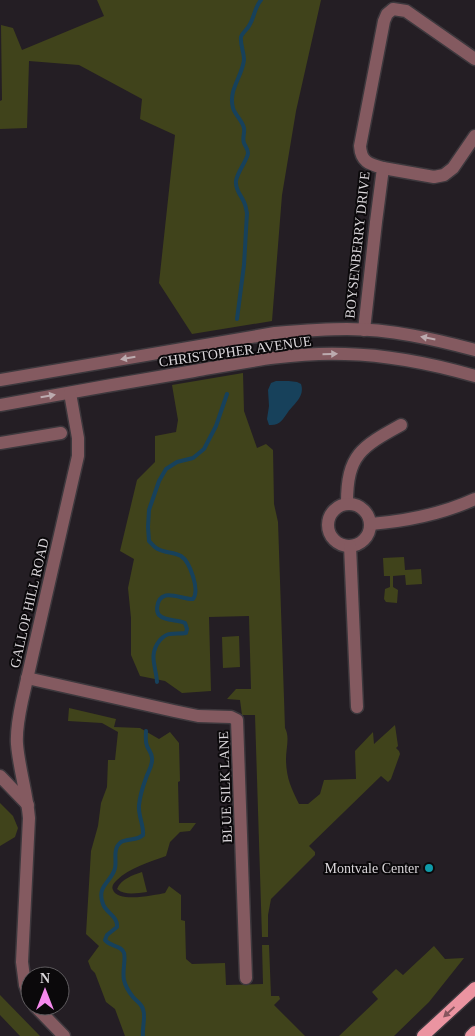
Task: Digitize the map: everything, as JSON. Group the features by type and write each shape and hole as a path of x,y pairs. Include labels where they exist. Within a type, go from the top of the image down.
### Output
{"main road":[{"path":"423,1036 475,988"},
{"path":"471,1036 475,1032"}],"street":[{"name":"BOYSENBERRY DRIVE","path":"364,330 383,168 365,161 362,157 360,146 387,14 393,9 406,11 475,59"},
{"path":"383,168 434,177 444,175 456,164 475,136"},
{"name":"CHRISTOPHER AVENUE","path":"0,380 275,333 315,330 364,330 410,335 475,350"},
{"name":"CHRISTOPHER AVENUE","path":"0,405 246,362 307,354 386,357 442,367 475,376"},
{"name":"GALLOP HILL ROAD","path":"23,966 29,829 28,805 18,758 19,716 78,456 78,438 70,392"},
{"path":"347,504 349,479 357,457 372,441 401,425"},
{"path":"0,443 61,432"},
{"path":"371,524 410,520 475,499"},
{"path":"347,504 356,504 363,508 368,514 371,524 367,538 355,546 340,544 334,540 328,528 329,517 334,510 341,505 347,504"},
{"path":"350,546 356,707"},
{"name":"BLUE SILK LANE","path":"27,678 174,712 198,716 231,717 237,722 246,978"},
{"path":"0,776 28,805"},
{"path":"45,1016 64,1036"}],"green space":[{"path":"97,0 321,0 296,111 282,195 272,321 192,334 159,283 175,135 140,119 142,99 79,65 29,61 27,128 0,129 0,101 2,100 1,25 13,28 22,50 104,16"},
{"path":"243,373 244,411 257,448 266,444 273,450 274,504 278,522 285,728 288,739 286,765 291,787 299,804 308,804 320,794 324,780 356,779 355,751 373,732 374,744 395,725 398,746 396,748 400,754 391,779 388,782 381,776 309,846 315,852 315,855 271,899 268,915 268,937 262,937 255,715 242,715 240,700 227,699 236,689 251,689 249,616 209,617 211,691 182,693 165,681 140,676 131,655 131,618 128,588 134,559 120,551 137,480 155,462 155,436 176,432 178,420 172,385"},
{"path":"404,557 405,570 421,569 422,584 406,585 405,575 393,576 393,587 398,590 397,603 386,602 384,599 385,589 390,587 390,576 384,576 383,558"},
{"path":"239,636 240,667 223,668 222,637"},
{"path":"69,708 116,719 114,727 140,728 159,739 170,732 179,743 179,823 196,823 190,831 180,832 170,842 166,856 127,872 114,883 113,890 116,894 122,896 137,897 165,893 169,886 181,895 181,920 185,921 186,959 192,964 225,963 226,985 263,984 262,945 269,945 271,996 279,996 280,999 274,1005 305,1036 125,1036 115,1009 106,1002 95,973 88,961 99,946 86,934 91,851 98,826 101,803 107,787 108,760 115,760 118,732 102,723 68,721"},
{"path":"0,803 13,816 18,828 15,837 0,846"},
{"path":"142,872 147,892 127,893 117,889 124,880"},
{"path":"434,946 445,959 464,958 429,1002 394,1036 339,1036 378,999 372,992 396,969 403,975"},
{"path":"0,995 40,1036 20,1036 0,1015"}],"water":[{"path":"276,381 297,382 301,384 302,392 299,399 281,422 269,425 267,419 269,406 268,390 271,383"}],"waterway":[{"path":"237,319 244,265 247,213 245,203 237,190 236,181 248,150 243,141 244,128 242,122 233,108 232,95 244,60 241,37 249,26 261,0"},
{"path":"157,682 154,661 156,645 166,635 186,633 187,629 185,623 165,619 159,615 157,612 159,601 166,595 193,599 195,583 188,564 181,556 157,548 149,541 149,510 159,481 166,469 177,462 193,458 204,449 216,426 227,394"},
{"path":"143,1036 144,1012 141,1005 127,988 123,973 125,958 123,950 105,940 107,935 117,927 117,923 103,904 101,892 115,868 118,845 121,842 143,835 139,805 152,758 146,744 146,731"}],"place":[{"name":"Montvale Center","path":"429,868"}]}
